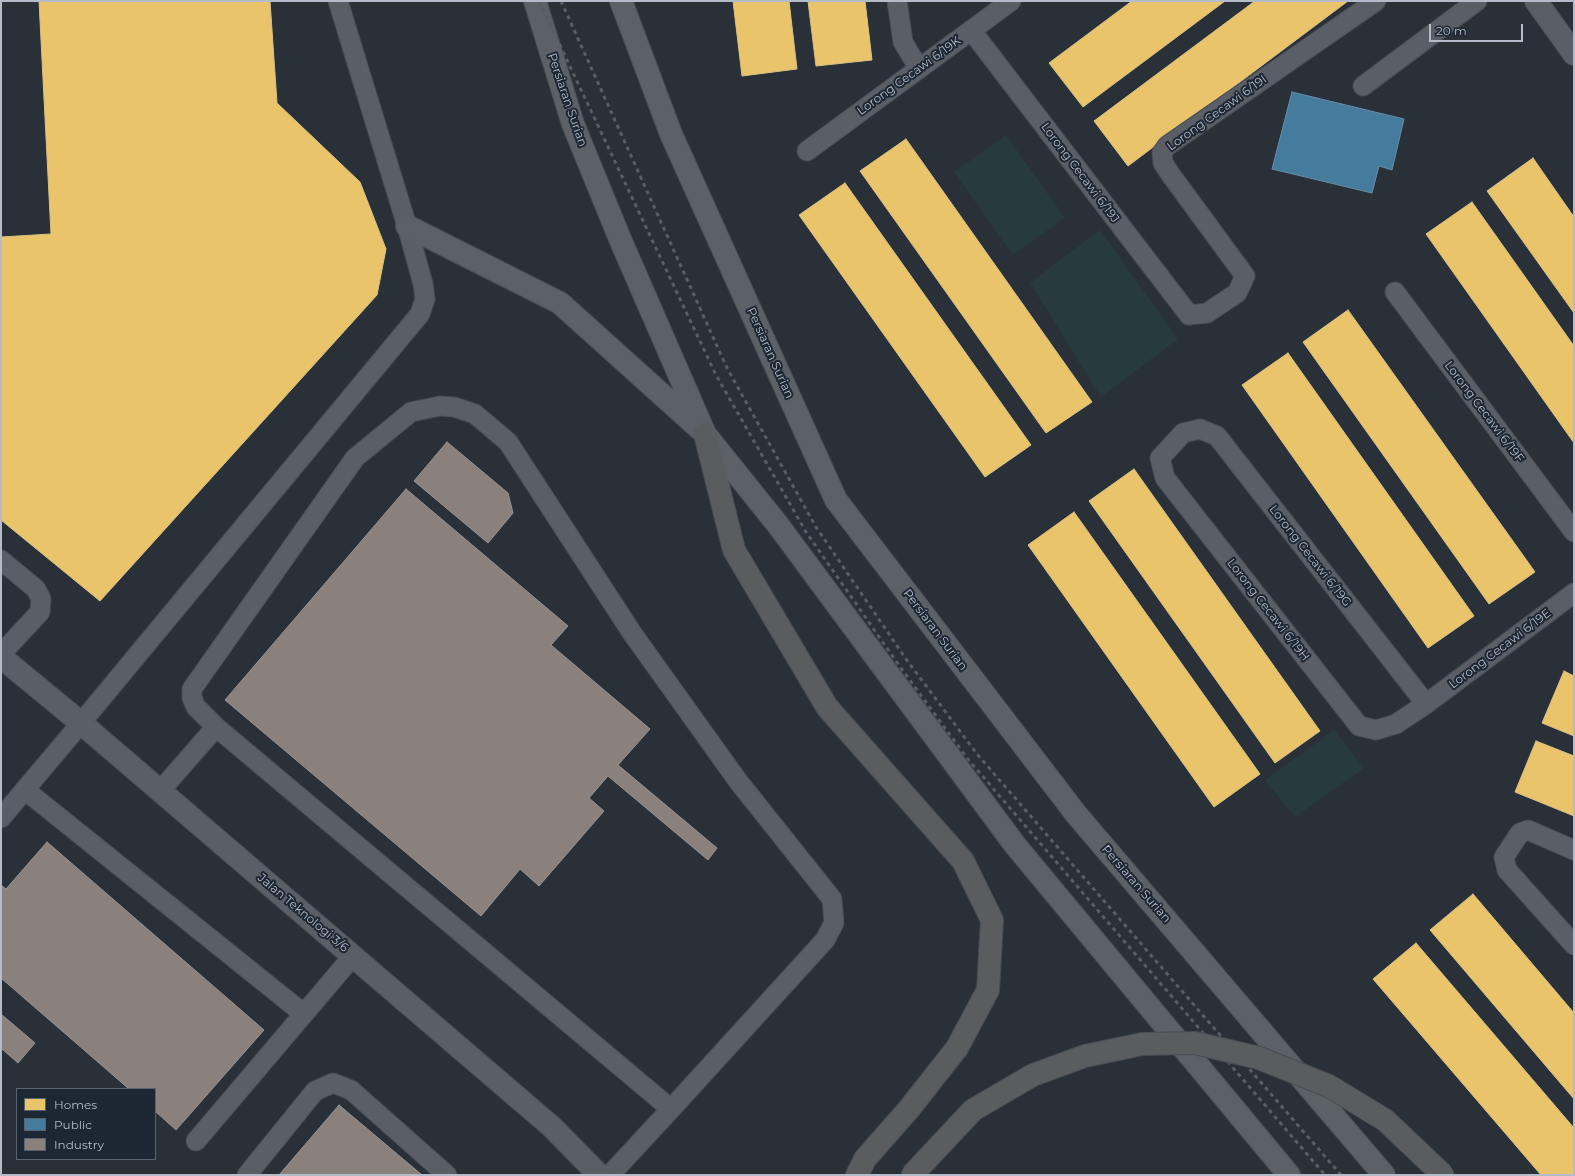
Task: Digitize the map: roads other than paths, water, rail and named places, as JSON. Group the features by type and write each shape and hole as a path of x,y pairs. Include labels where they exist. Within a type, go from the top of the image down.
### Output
{"highway":[{"path":"705,434 734,550 827,707 963,860 992,920 988,990 957,1048 909,1109 865,1158 857,1175"},
{"path":"912,1175 973,1110 1033,1075 1085,1056 1142,1044 1195,1043 1259,1058 1329,1086 1385,1120 1443,1175"}],"main road":[{"name":"Persiaran Surian","path":"535,1 573,124 623,246 705,434 778,525 1015,845 1288,1175"},
{"name":"Persiaran Surian","path":"621,1 671,134 836,500 1076,814 1384,1175"},
{"path":"407,226 560,302 705,434"}],"street":[{"path":"1536,1 1574,54"},
{"name":"Jalan Teknologi 3/6","path":"1,656 552,1126 599,1175"}],"lane":[{"path":"1,818 420,314 425,299 423,284 407,226 338,1"},
{"path":"897,1 903,42 918,69"},
{"name":"Lorong Cecawi 6/19K","path":"807,150 1011,1"},
{"name":"Lorong Cecawi 6/19I","path":"1188,315 1207,313 1237,293 1245,276 1167,169 1163,163 1162,153 1167,146 1376,1"},
{"path":"1363,86 1477,1"},
{"name":"Lorong Cecawi 6/19J","path":"972,30 1188,315"},
{"name":"Lorong Cecawi 6/19F","path":"1394,292 1574,532"},
{"path":"610,1175 671,1109 824,940 834,923 832,899 738,781 632,633 508,442 475,414 454,407 440,406 411,412 354,458 192,689 192,698 196,707 216,727 671,1109"},
{"name":"Lorong Cecawi 6/19G","path":"1183,433 1200,429 1217,436 1426,704"},
{"name":"Lorong Cecawi 6/19H","path":"1183,433 1160,458 1165,478 1359,726 1376,730 1396,724 1426,704"},
{"path":"1,560 36,589 41,600 40,612 1,656"},
{"name":"Lorong Cecawi 6/19E","path":"1426,704 1574,593"},
{"path":"160,791 216,727"},
{"path":"25,790 304,1014"},
{"path":"1574,850 1528,830 1520,833 1504,857 1508,870 1574,945"},
{"path":"196,1141 353,956"},
{"path":"247,1175 315,1091 333,1083 351,1090 447,1175"}],"railway":[{"path":"539,1 716,375 806,532 898,664 967,758 1325,1175"},
{"path":"561,1 727,368 816,527 906,659 977,754 1341,1175"}]}
